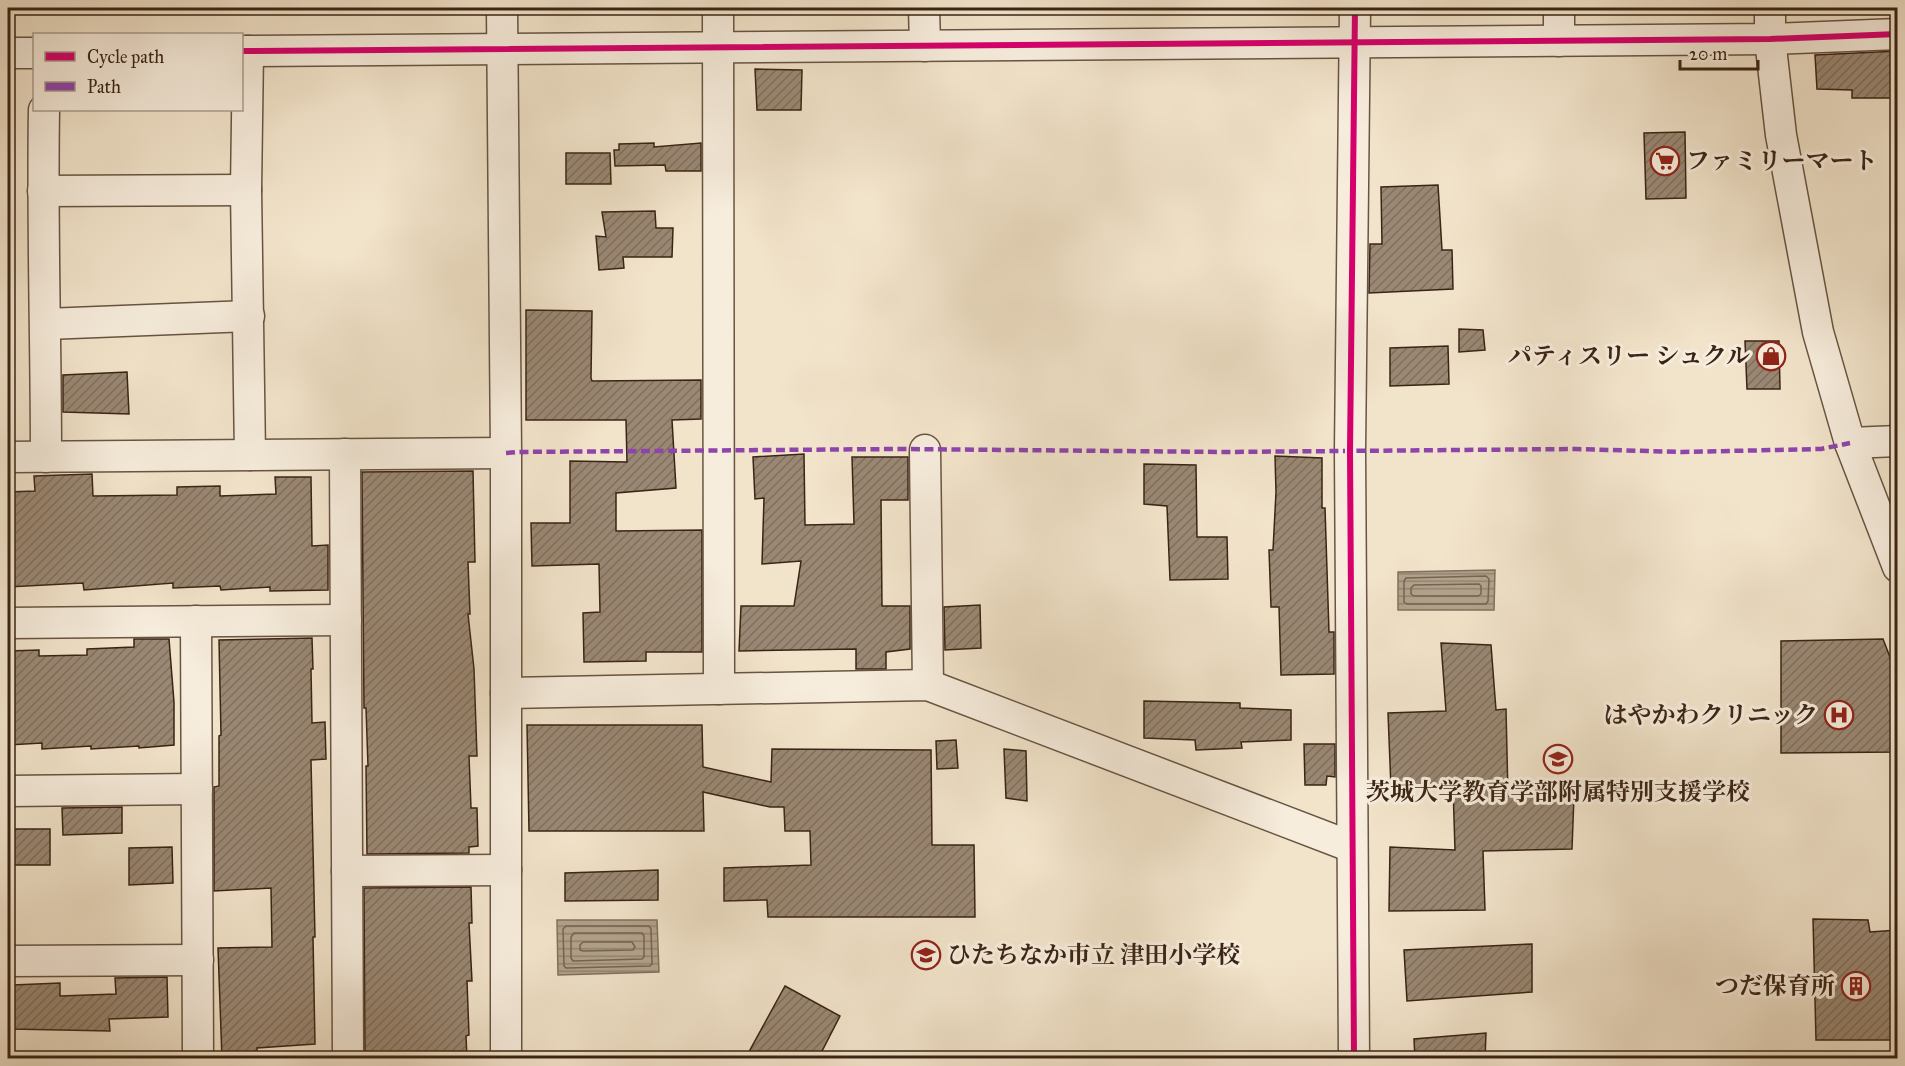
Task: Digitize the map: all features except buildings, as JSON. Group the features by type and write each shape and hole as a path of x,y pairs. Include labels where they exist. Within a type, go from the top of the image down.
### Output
{"street":[{"path":"502,8 506,453 506,1059"},
{"path":"718,8 719,689"},
{"path":"924,8 925,46"},
{"path":"1354,1059 1350,451 1355,8"},
{"path":"1559,8 1559,41"},
{"path":"1770,8 1770,39 1781,135 1818,332 1850,443 1898,567"},
{"path":"250,455 245,51 1770,39 1898,34"},
{"path":"8,53 33,53"},
{"path":"44,111 46,457"},
{"path":"43,191 246,190"},
{"path":"46,324 249,316"},
{"path":"1850,443 1898,441"},
{"path":"925,450 928,685"},
{"path":"8,457 506,453"},
{"path":"345,454 348,1059"},
{"path":"8,623 346,620"},
{"path":"196,621 198,1059"},
{"path":"506,693 928,685 1353,847"},
{"path":"8,791 196,789"},
{"path":"347,871 506,870"},
{"path":"8,962 198,960"}],"water":[{"path":"1495,570 1494,610 1398,610 1398,572"},
{"path":"557,920 657,920 659,972 558,975"}],"marked path":[{"path":"506,453 898,449 1222,452 1575,449 1682,452 1821,449 1850,443"}],"cycle path":[{"path":"1354,1058 1350,451 1355,8"},
{"path":"243,51 1770,39 1898,34"}],"place":[{"name":"ファミリーマート","path":"1665,161"},
{"name":"パティスリー シュクル","path":"1771,356"},
{"name":"はやかわクリニック","path":"1839,715"},
{"name":"茨城大学教育学部附属特別支援学校","path":"1558,759"},
{"name":"ひたちなか市立 津田小学校","path":"926,955"},
{"name":"つだ保育所","path":"1856,986"}]}
